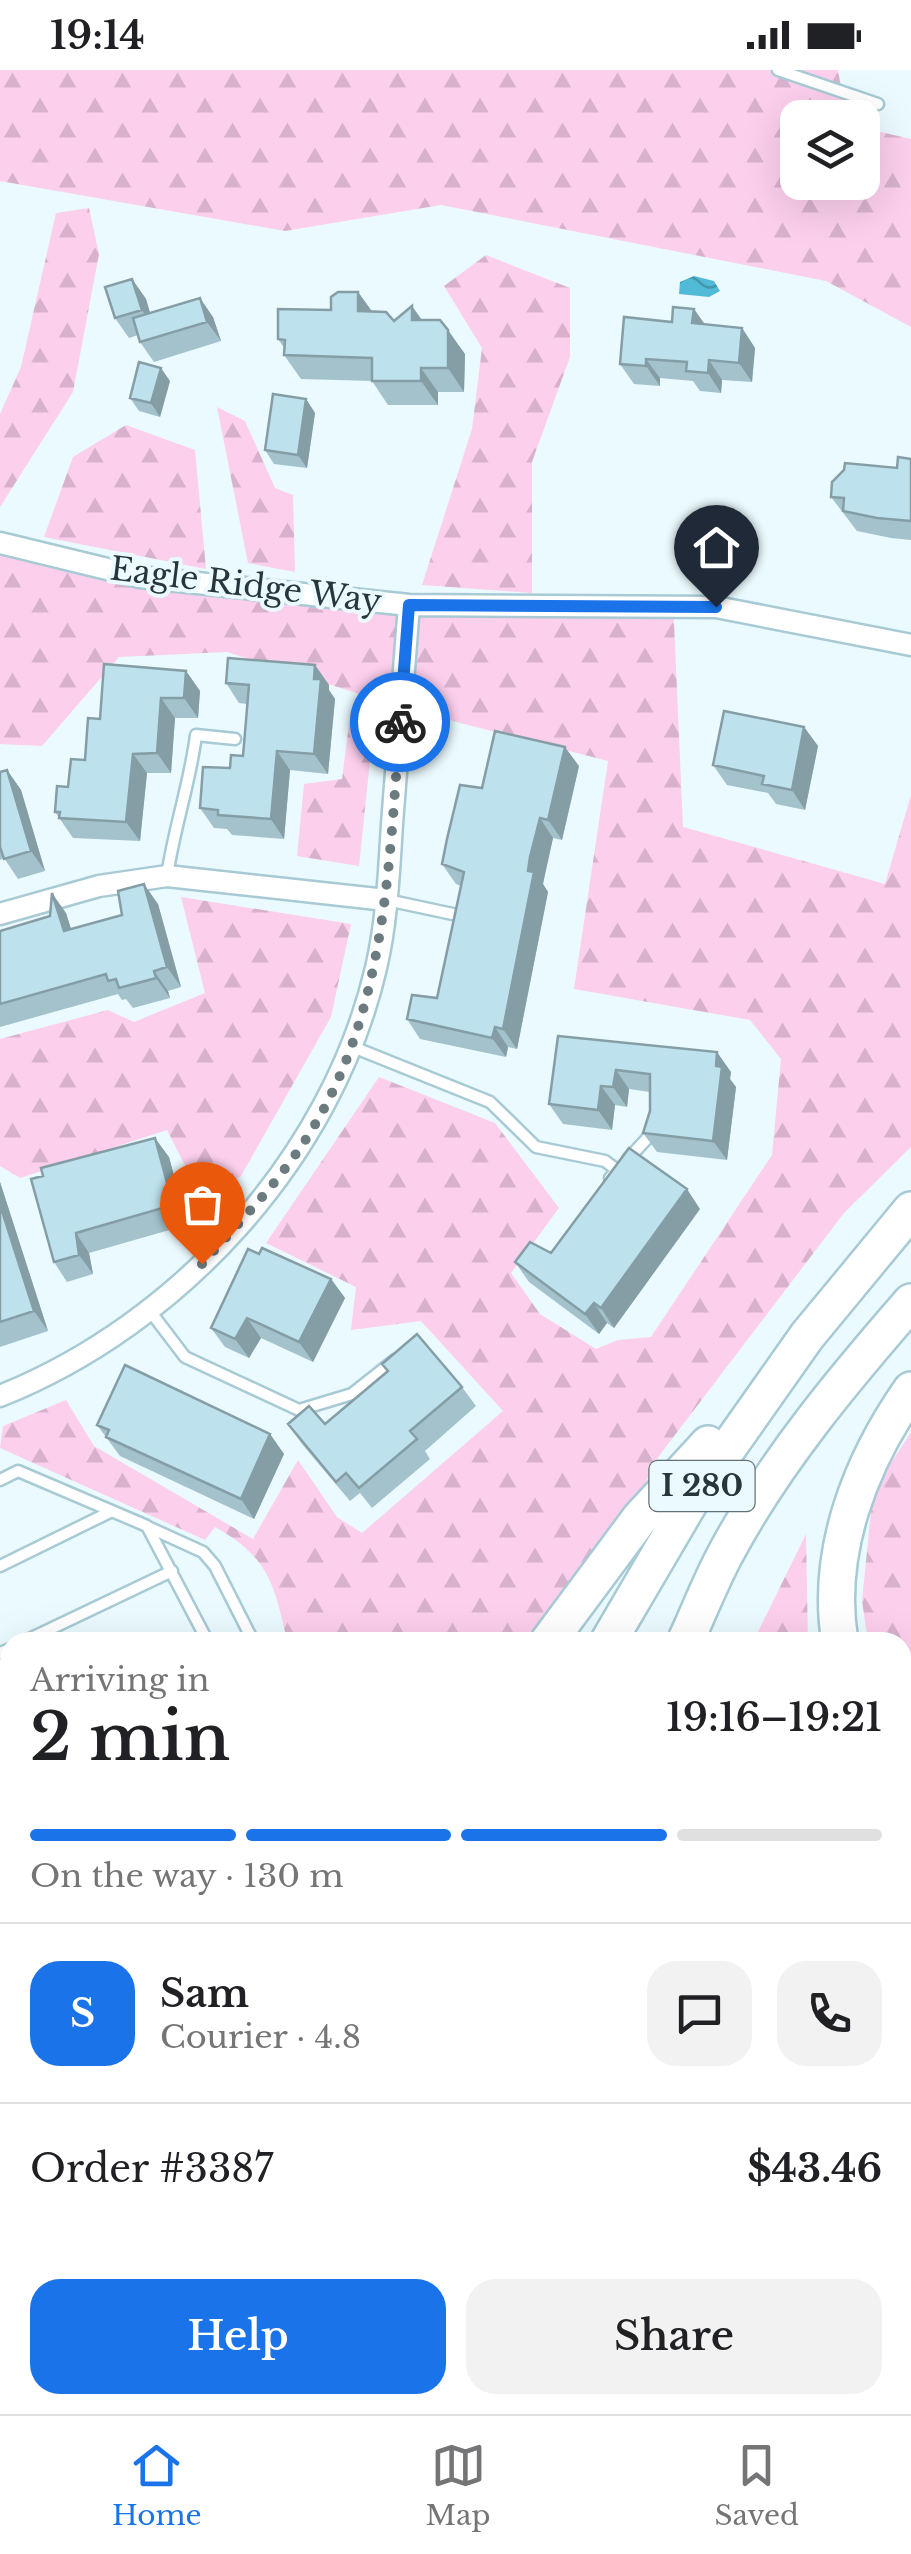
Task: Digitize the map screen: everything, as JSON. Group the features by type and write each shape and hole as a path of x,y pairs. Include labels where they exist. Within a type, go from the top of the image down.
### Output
{"highway":[{"name":"I 280","path":"614,1632 690,1502 807,1336 911,1210"},
{"name":"I 280","path":"690,1632 726,1551 782,1464 857,1364 911,1302"},
{"path":"555,1632 640,1518 807,1336"},
{"path":"839,1632 836,1588 852,1505 870,1459 911,1390"}],"street":[{"name":"Eagle Ridge Way","path":"0,543 140,577 409,605 716,607 911,645"},
{"path":"0,1396 96,1349 150,1311 202,1264 288,1166 333,1092 353,1047 377,966 386,900 409,605"},
{"path":"0,914 99,886 167,876 386,900"}],"lane":[{"path":"778,70 866,100"},
{"path":"167,876 174,834 189,792 196,734 234,739"},
{"path":"386,900 462,914 458,930"},
{"path":"353,1047 490,1102 536,1148 605,1162 616,1170"},
{"path":"606,1184 644,1145 656,1120"},
{"path":"150,1311 185,1357 300,1410 352,1394 406,1351"},
{"path":"0,1480 18,1471 202,1552 216,1566 249,1632"},
{"path":"0,1566 112,1511"},
{"path":"147,1526 203,1632"},
{"path":"52,1632 172,1571"}],"green space":[{"path":"0,70 838,70 843,100 780,100 780,200 880,200 880,132 911,139 911,327 826,281 441,205 285,231 0,181"},
{"path":"89,208 99,254 73,392 0,507 0,414 21,367 56,213"},
{"path":"486,255 570,288 570,357 532,462 532,593 422,585 472,429 482,348 444,286"},
{"path":"217,407 245,421 275,488 293,495 295,572 248,563"},
{"path":"126,425 195,450 206,569 44,537 73,457"},
{"path":"0,549 155,572 414,598 673,600 683,827 885,884 911,795 911,1147 844,1213 659,1456 624,1525 616,1526 536,1632 285,1632 272,1585 257,1560 215,1527 205,1540 0,1448 3,1426 66,1400 94,1446 253,1539 298,1460 337,1517 362,1533 503,1411 421,1321 351,1330 356,1287 266,1243 379,1077 495,1123 559,1208 511,1273 540,1314 596,1349 618,1340 651,1337 772,1155 781,1059 750,1020 574,989 608,761 410,710 227,652 119,657 42,746 0,744"},
{"path":"351,709 374,722 359,866 297,856 304,784 342,779"},
{"path":"181,897 351,924 331,1017 241,1176 204,1203 167,1130 20,1178 0,1166 0,1039 108,1010 134,1022 205,993"},
{"path":"911,1432 911,1632 867,1632 862,1601 873,1491"},
{"path":"806,1534 808,1632 758,1632"}],"water":[{"path":"694,276 714,281 720,291 709,297 679,294 680,282"}],"building":[{"path":"132,279 142,310 115,318 105,287"},
{"path":"338,292 358,292 358,311 386,312 394,321 412,306 412,320 440,320 448,330 448,368 421,368 421,381 372,381 372,358 284,355 285,340 278,339 278,309 331,310 331,297"},
{"path":"200,298 207,322 140,342 133,318"},
{"path":"673,307 694,309 692,323 742,328 739,363 709,360 708,373 686,371 687,362 646,359 646,366 620,364 624,317 672,322"},
{"path":"139,362 161,368 151,403 130,398"},
{"path":"273,394 306,399 298,455 265,450"},
{"path":"898,457 911,459 911,521 843,511 844,498 831,497 832,482 844,470 845,463 897,468"},
{"path":"228,658 315,665 314,679 321,679 314,754 277,751 271,819 218,815 218,810 200,808 203,767 230,768 231,755 243,756 249,685 226,683"},
{"path":"104,664 186,671 184,698 161,698 157,753 133,754 126,822 59,818 60,812 55,812 57,786 68,787 71,759 85,760 88,718 100,719"},
{"path":"724,711 804,727 792,790 762,784 764,776 713,765"},
{"path":"495,731 565,747 548,820 540,818 530,857 528,871 534,872 503,1029 495,1027 492,1038 407,1019 412,995 437,998 464,872 442,864 447,839 460,785 482,788"},
{"path":"7,770 31,851 4,859 0,847 0,772"},
{"path":"144,884 167,967 154,971 156,978 119,988 116,979 108,981 106,974 0,1004 0,931 50,916 52,893 64,931 122,915 118,891"},
{"path":"558,1036 717,1052 716,1066 722,1067 713,1141 643,1133 650,1111 650,1074 616,1070 613,1087 601,1086 598,1110 549,1104"},
{"path":"155,1138 173,1205 76,1233 79,1255 54,1262 31,1179 43,1176 41,1168"},
{"path":"629,1148 687,1189 601,1308 594,1303 585,1314 515,1262 530,1242 551,1253"},
{"path":"0,1205 34,1311 0,1322"},
{"path":"262,1248 331,1279 299,1342 247,1318 235,1339 211,1328 248,1249 259,1254"},
{"path":"417,1334 462,1387 410,1431 417,1439 359,1488 346,1473 336,1482 288,1424 309,1406 325,1424 388,1371 382,1364"},
{"path":"125,1365 270,1434 241,1499 106,1437 109,1430 97,1425"}],"way so far":[{"path":"202,1264 288,1166 333,1092 353,1047 377,966 400,722"}],"route":[{"path":"400,722 409,605 716,607"}]}
